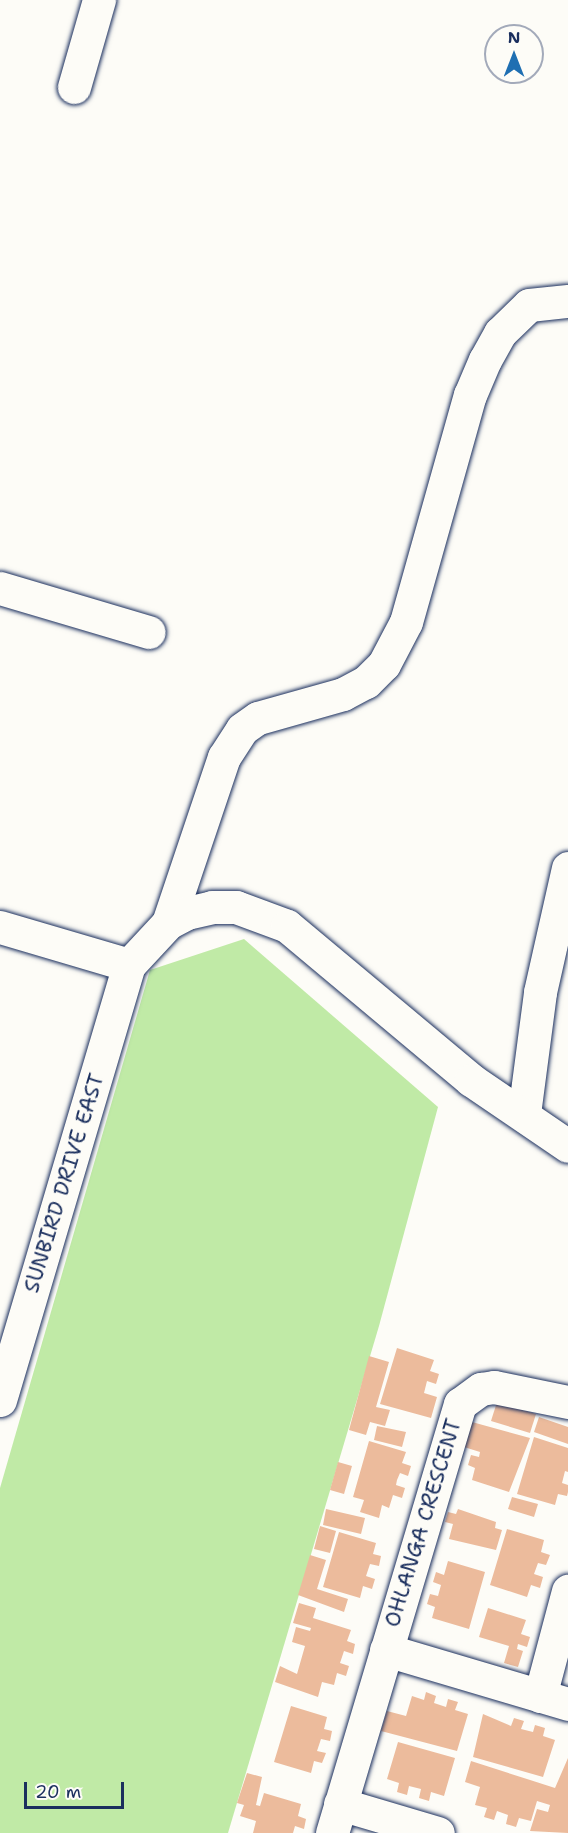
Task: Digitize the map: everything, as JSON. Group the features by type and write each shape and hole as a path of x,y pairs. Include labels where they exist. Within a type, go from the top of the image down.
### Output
{"street":[{"path":"74,87 99,0"},
{"path":"0,927 129,965 168,922 224,757 242,729 258,718 343,694 366,682 384,664 406,622 467,406 485,360 500,333 529,305 568,301"},
{"path":"0,588 148,632"},
{"path":"524,1114 540,992 568,868"},
{"path":"168,922 212,907 236,907 287,926 471,1080 568,1146"},
{"name":"SUNBIRD DRIVE EAST","path":"0,1400 11,1325 129,965"},
{"name":"OHLANGA CRESCENT","path":"336,1819 460,1404 481,1389 494,1387 568,1402"},
{"path":"386,1650 554,1700 568,1591"},
{"path":"336,1819 438,1833"}],"green space":[{"path":"244,939 438,1107 379,1326 228,1833 0,1833 0,1488 150,970"}],"building":[{"path":"397,1348 434,1360 430,1371 439,1374 436,1384 427,1381 424,1393 437,1397 431,1418 380,1404"},
{"path":"369,1356 389,1362 376,1407 390,1410 385,1426 370,1422 366,1435 349,1430"},
{"path":"497,1402 536,1414 530,1433 491,1421"},
{"path":"539,1417 568,1427 568,1444 534,1432"},
{"path":"472,1422 530,1438 509,1492 472,1480 475,1468 468,1465 471,1455 479,1457 480,1452 464,1447"},
{"path":"377,1426 406,1432 402,1447 374,1440"},
{"path":"534,1437 568,1448 568,1472 565,1471 562,1483 568,1485 568,1492 567,1496 558,1494 555,1505 517,1494"},
{"path":"369,1441 406,1452 402,1463 411,1466 408,1476 400,1473 397,1480 396,1485 405,1488 402,1498 393,1495 389,1508 382,1505 379,1518 360,1512 364,1500 353,1497"},
{"path":"338,1462 352,1466 344,1494 330,1490"},
{"path":"512,1497 538,1504 534,1517 508,1509"},
{"path":"326,1509 365,1518 361,1534 323,1525"},
{"path":"458,1509 496,1522 495,1528 502,1530 496,1550 449,1539 453,1524 445,1522 448,1512 456,1514"},
{"path":"320,1526 336,1531 330,1553 314,1549"},
{"path":"507,1529 544,1540 541,1552 550,1555 546,1565 538,1563 534,1574 543,1577 540,1588 531,1585 527,1597 490,1585"},
{"path":"339,1532 376,1543 373,1554 381,1556 379,1566 370,1564 366,1576 375,1579 372,1589 363,1586 360,1598 323,1587"},
{"path":"310,1555 326,1560 317,1589 348,1599 344,1612 298,1595"},
{"path":"448,1561 485,1572 469,1629 432,1618 435,1607 427,1604 430,1594 438,1596 441,1585 433,1582 436,1572 444,1575"},
{"path":"299,1603 316,1608 313,1618 351,1630 347,1641 355,1644 353,1654 344,1651 340,1663 349,1666 346,1676 337,1673 334,1685 322,1682 318,1697 275,1682 280,1666 297,1674 305,1646 292,1642 296,1627 310,1631 311,1628 293,1623"},
{"path":"488,1608 526,1620 521,1634 530,1637 527,1647 518,1644 517,1649 523,1651 518,1667 504,1663 509,1646 479,1637"},
{"path":"426,1692 436,1696 434,1703 446,1707 448,1699 458,1702 455,1710 468,1714 457,1751 381,1731 387,1711 406,1716 412,1696 424,1700"},
{"path":"291,1706 327,1717 324,1729 332,1731 330,1741 321,1739 317,1751 326,1753 322,1763 314,1761 311,1773 274,1762"},
{"path":"483,1714 511,1726 514,1718 524,1721 521,1729 533,1732 535,1725 545,1728 543,1736 555,1740 543,1777 473,1757"},
{"path":"398,1742 455,1758 444,1796 431,1792 429,1801 419,1798 421,1789 409,1786 407,1795 397,1792 399,1783 387,1779"},
{"path":"568,1758 568,1833 530,1831 537,1809 548,1812 550,1805 537,1801 531,1821 519,1818 516,1827 506,1824 508,1815 497,1811 494,1820 484,1817 487,1808 475,1805 480,1787 465,1782 471,1761 555,1788"},
{"path":"247,1773 262,1777 256,1805 260,1806 264,1793 301,1804 298,1816 306,1819 304,1829 295,1826 293,1833 253,1833 256,1821 240,1816 244,1805 237,1803"}]}
